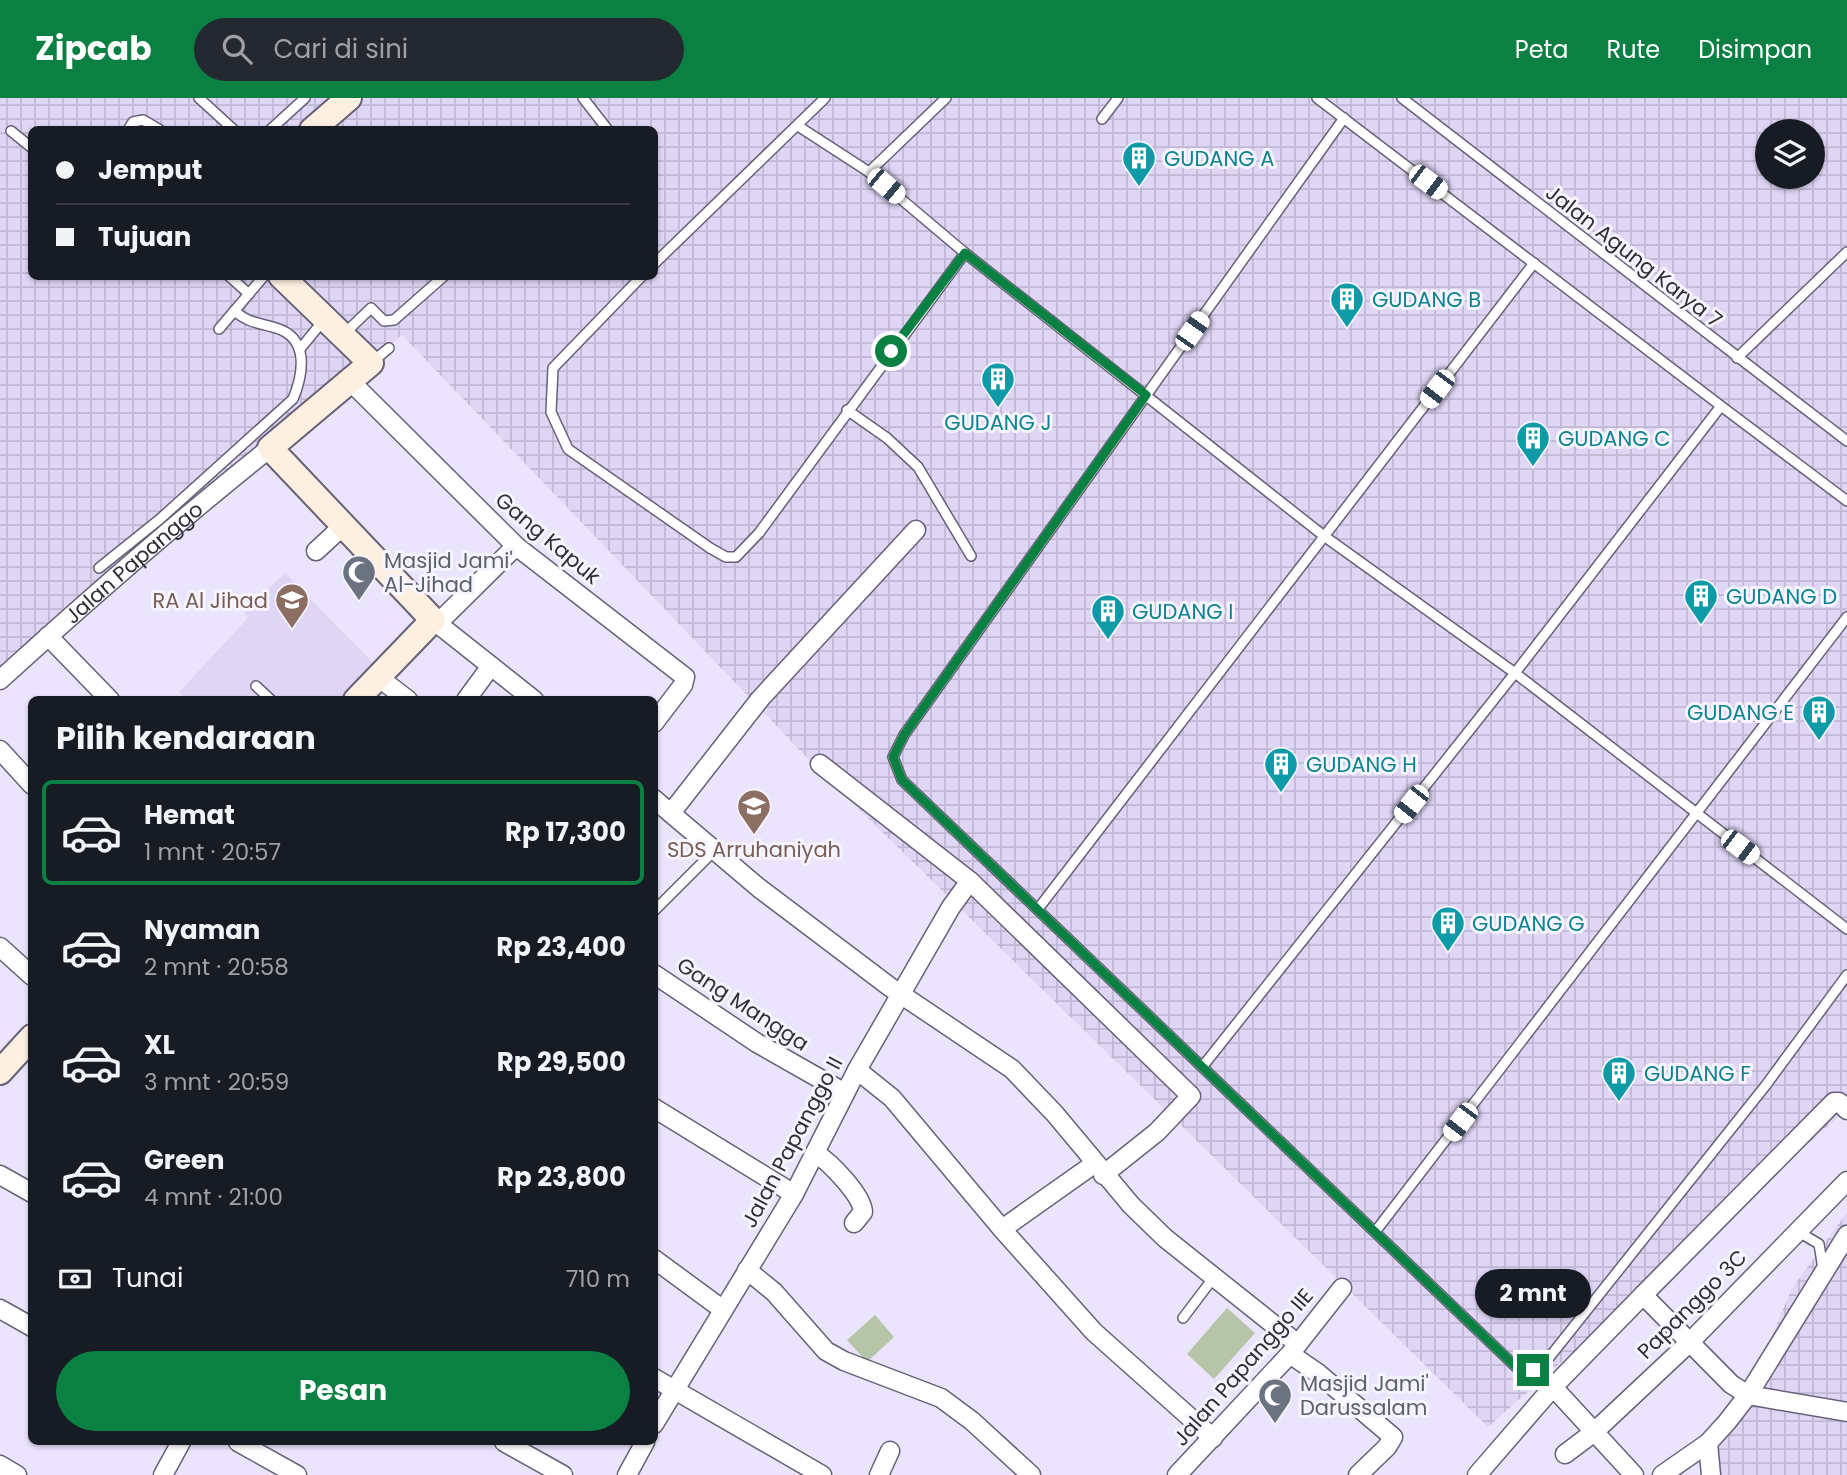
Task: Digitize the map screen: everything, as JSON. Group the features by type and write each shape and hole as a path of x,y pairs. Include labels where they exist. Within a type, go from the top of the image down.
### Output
{"street":[{"path":"317,126 349,98"},
{"path":"285,280 334,328"},
{"name":"Jalan Papanggo","path":"0,680 48,636 83,609 148,546 270,449 380,356 334,328"},
{"name":"Gang Kapuk","path":"351,382 516,546 685,677 683,685 658,718"},
{"path":"270,449 435,622 529,696"},
{"path":"316,551 343,526"},
{"path":"671,813 760,699 916,530"},
{"path":"360,696 516,546"},
{"path":"48,636 106,696"},
{"path":"469,696 491,666"},
{"path":"378,677 403,696"},
{"path":"0,750 28,781"},
{"path":"820,764 970,881 1191,1096 1189,1102 1157,1132 1002,1229"},
{"path":"658,802 713,852 901,993 1012,1069 1055,1114 1099,1170 1165,1238 1214,1277 1390,1432 1392,1442 1369,1471"},
{"name":"Jalan Papanggo II","path":"658,1417 794,1194 857,1070 970,881"},
{"path":"0,947 28,972"},
{"name":"Gang Mangga","path":"658,977 757,1043 845,1093"},
{"path":"0,1072 28,1041"},
{"path":"857,1070 892,1098 1002,1229 1094,1332 1213,1438"},
{"path":"1477,1475 1553,1387 1834,1102 1839,1102 1847,1111"},
{"path":"658,1110 794,1194"},
{"path":"815,1153 839,1173 862,1205 863,1212 854,1223"},
{"path":"0,1175 28,1191"},
{"name":"Papanggo 3C","path":"1564,1454 1593,1433 1690,1342 1847,1181"},
{"path":"1662,1475 1708,1443 1748,1395 1847,1235"},
{"path":"658,1262 722,1309"},
{"path":"747,1270 774,1292 826,1351 865,1370 940,1398 972,1421 1031,1475"},
{"name":"Jalan Papanggo IIE","path":"1177,1475 1294,1349 1342,1287"},
{"path":"1643,1295 1731,1384 1748,1395 1847,1412"},
{"path":"0,1309 28,1325"},
{"path":"658,1379 822,1475"},
{"path":"1553,1387 1633,1475"},
{"path":"1708,1443 1711,1475"},
{"path":"163,1475 179,1445"},
{"path":"243,1445 297,1475"},
{"path":"509,1445 563,1475"},
{"path":"627,1475 643,1445"},
{"path":"879,1475 890,1451"},
{"path":"0,1465 17,1475"}],"lane":[{"path":"199,98 230,126"},
{"path":"274,126 305,98"},
{"path":"583,98 605,126"},
{"path":"658,260 825,98"},
{"path":"869,172 946,98"},
{"path":"1102,119 1118,98"},
{"path":"1317,98 1847,501"},
{"name":"Jalan Agung Karya 7","path":"1403,98 1847,441"},
{"path":"1344,118 904,735 893,757 902,780 1516,1367 1537,1368 1545,1364 1757,1096 1847,975"},
{"path":"130,126 133,122 143,120 153,126"},
{"path":"797,126 869,172 965,253 1324,536 1515,673 1847,929"},
{"path":"11,131 28,145"},
{"path":"1737,358 1847,252"},
{"path":"638,280 553,368 551,412 568,449 710,548 726,557 736,557 744,551 965,253"},
{"path":"1038,909 1534,263"},
{"path":"233,280 249,295"},
{"path":"219,329 261,280"},
{"path":"300,349 371,308 384,321 390,322 439,280"},
{"path":"99,568 160,519 293,399 302,378 300,349 284,332 252,324 234,312"},
{"path":"1203,1066 1515,673 1721,406"},
{"path":"847,410 887,438 918,467 971,556"},
{"path":"1375,1231 1847,617"},
{"path":"256,687 266,696"},
{"path":"658,907 713,852"},
{"path":"1797,1231 1819,1244 1824,1261 1822,1278"},
{"path":"1183,1318 1214,1277"}],"shaded area":[{"path":"0,98 1847,98 1847,1113 1845,1111 1488,1427 813,764 402,335 0,681"},
{"path":"285,573 373,663 342,696 183,696 179,692 248,618 244,612"},
{"path":"1847,1212 1847,1475 1708,1475 1708,1469 1753,1381 1791,1290"}],"green space":[{"path":"1227,1308 1255,1333 1214,1379 1187,1354"},
{"path":"875,1315 894,1337 867,1362 847,1340"}],"place":[{"name":"GUDANG A","path":"1139,188"},
{"name":"GUDANG B","path":"1347,329"},
{"name":"GUDANG J","path":"998,409"},
{"name":"GUDANG C","path":"1533,468"},
{"name":"Masjid Jami' Al-Jihad","path":"359,602"},
{"name":"GUDANG D","path":"1701,626"},
{"name":"RA Al Jihad","path":"292,630"},
{"name":"GUDANG I","path":"1108,641"},
{"name":"GUDANG E","path":"1819,742"},
{"name":"GUDANG H","path":"1281,794"},
{"name":"SDS Arruhaniyah","path":"754,836"},
{"name":"GUDANG G","path":"1448,953"},
{"name":"GUDANG F","path":"1619,1103"},
{"name":"Masjid Jami' Darussalam","path":"1275,1425"}],"route":[{"path":"891,351 965,253 1146,395 904,735 893,757 902,780 1516,1367 1533,1370"}]}
